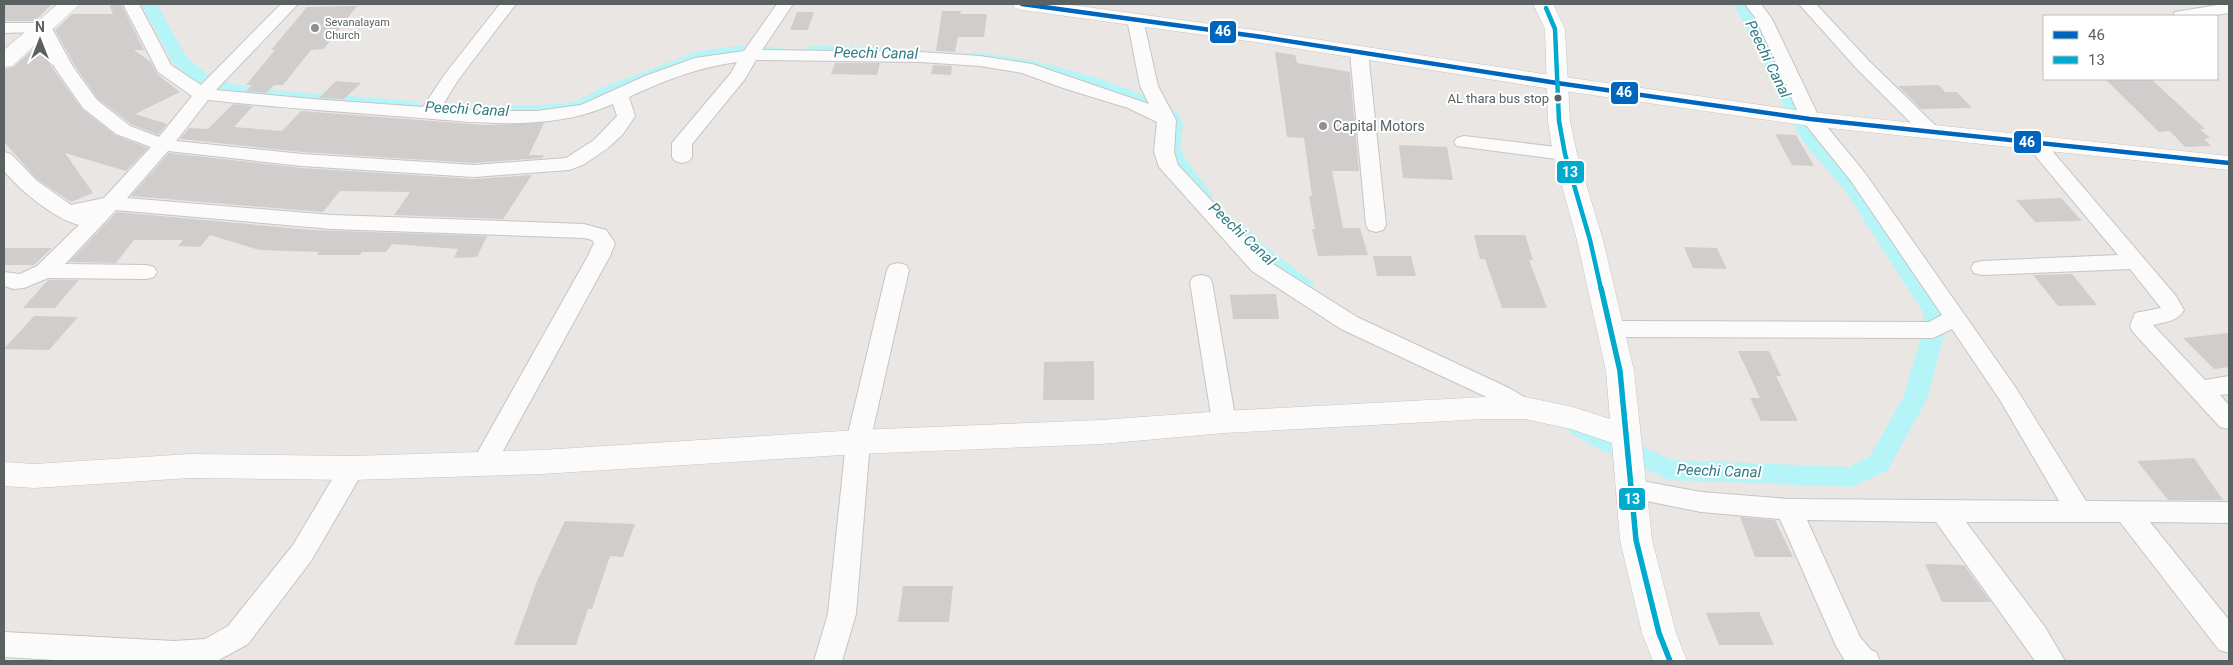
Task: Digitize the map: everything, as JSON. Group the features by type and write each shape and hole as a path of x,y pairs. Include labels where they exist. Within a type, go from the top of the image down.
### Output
{"street":[{"path":"4,61 70,4"},
{"path":"130,4 164,68 209,87 312,105 538,118 586,110 651,80 701,62 753,50 989,62 1026,68 1069,84 1163,113"},
{"path":"4,279 14,282 24,281 45,271 91,225 163,145 209,87 290,4"},
{"path":"428,113 451,78 508,4"},
{"path":"682,157 682,143 739,75 753,50 785,4"},
{"path":"1022,4 1082,8 1135,20 1800,118 2229,163"},
{"path":"1544,4 1555,29 1559,121 1565,154 1590,240 1620,371 1636,540 1659,634 1670,661"},
{"path":"1753,4 1764,20 1800,118 1858,177 2008,394 2078,511"},
{"path":"1807,4 1863,65 1931,132"},
{"path":"2187,15 2229,8"},
{"path":"1135,20 1149,86 1163,113 1164,152 1169,167 1260,266 1349,323 1534,410"},
{"path":"4,28 43,27"},
{"path":"43,27 64,68 90,104 123,130 163,145 302,160 474,171 553,167 583,159 622,124 626,116 619,95"},
{"path":"1359,52 1376,226"},
{"path":"1464,142 1565,154"},
{"path":"2036,143 2168,301 2173,310 2168,314 2143,319 2141,326 2229,420"},
{"path":"4,158 10,167 48,201 91,225"},
{"path":"67,212 110,203 332,222 584,231 600,235 605,243 599,256 484,464"},
{"path":"1982,268 2136,262"},
{"path":"828,661 842,614 858,442 898,270"},
{"path":"45,271 146,272"},
{"path":"1201,282 1224,422"},
{"path":"1611,328 1933,330 1955,318"},
{"path":"2200,390 2229,385"},
{"path":"4,474 34,476 190,466 352,468 542,462 858,442 1101,432 1224,422 1534,410 1573,418 1628,457 1702,502 1789,509 2229,512"},
{"path":"4,645 171,658 209,651 238,635 302,553 352,468"},
{"path":"1789,509 1850,646 1861,659 1866,661"},
{"path":"1943,511 2035,636 2051,661"},
{"path":"2126,511 2229,641"}],"building":[{"path":"4,4 52,4 35,21 4,21"},
{"path":"109,4 121,4 144,50 134,50 151,62 157,74 180,92 135,114 167,124 158,135 131,124 98,99 75,66 55,30 72,14 113,14"},
{"name":"Sevanalayam Church","path":"357,6 324,49 311,50 283,85 274,85 266,93 246,91 252,85 246,85 275,50 271,50 307,7"},
{"path":"942,11 961,11 960,14 987,14 984,37 958,37 955,52 936,51"},
{"path":"797,12 814,12 808,30 790,30"},
{"path":"40,43 53,69 82,109 115,135 148,148 126,171 65,153 93,193 71,202 37,179 4,142 4,69 13,67"},
{"path":"1275,52 1295,55 1297,63 1350,72 1359,171 1332,171 1343,228 1360,228 1368,255 1318,256 1312,229 1315,229 1309,196 1312,196 1304,138 1287,137"},
{"path":"835,63 880,63 877,75 831,74"},
{"path":"933,65 952,66 951,75 931,74"},
{"path":"2106,80 2152,80 2205,129 2200,129 2210,138 2204,139 2211,146 2185,147 2170,131 2159,132"},
{"path":"336,81 361,83 344,99 319,98"},
{"path":"1939,85 1945,92 1957,92 1972,108 1921,109 1898,86"},
{"path":"233,104 253,106 234,127 282,131 301,111 485,125 544,123 529,155 544,155 542,158 474,163 302,152 180,139 189,128 208,129"},
{"path":"1775,134 1796,135 1814,166 1792,165"},
{"path":"1399,145 1447,147 1453,180 1403,178"},
{"path":"169,153 302,168 474,179 532,175 503,219 394,215 410,192 340,191 323,212 131,196"},
{"path":"2061,198 2082,221 2035,222 2016,200"},
{"path":"117,212 312,230 487,236 477,257 454,258 458,249 392,244 386,252 362,252 360,255 317,255 319,252 259,250 210,235 200,247 178,246 183,240 134,240 116,263 69,262"},
{"path":"1474,235 1525,235 1533,260 1529,260 1547,308 1502,308 1485,259 1480,259"},
{"path":"1684,247 1717,248 1727,269 1693,268"},
{"path":"4,248 52,248 34,265 4,265"},
{"path":"1373,256 1411,256 1416,276 1377,276"},
{"path":"2072,274 2097,305 2058,306 2033,275"},
{"path":"48,280 79,280 55,308 23,308"},
{"path":"1276,294 1279,319 1233,319 1230,295"},
{"path":"34,316 78,317 49,350 4,349"},
{"path":"2229,333 2229,367 2214,369 2183,338"},
{"path":"1738,351 1769,351 1781,376 1776,376 1798,421 1761,421 1750,398 1760,398"},
{"path":"1094,361 1094,400 1043,400 1044,362"},
{"path":"2194,458 2223,500 2168,500 2137,461"},
{"path":"1740,517 1775,520 1793,557 1755,557"},
{"path":"565,521 635,524 623,557 610,556 592,609 588,609 576,645 514,645 537,581"},
{"path":"1925,564 1964,565 1991,602 1942,602"},
{"path":"903,586 953,586 949,622 898,622"},
{"path":"1759,612 1774,645 1719,645 1706,613"}],"waterway":[{"name":"Peechi Canal","path":"149,4 179,59 203,80 230,89 272,95 413,107"},
{"name":"Peechi Canal","path":"1579,426 1608,442 1670,470 1852,477 1879,463 1915,399 1934,331 1934,312 1853,188 1814,143 1791,104 1757,31 1741,4"},
{"name":"Peechi Canal","path":"502,112 560,110 583,105 607,92 705,55 737,51 774,51"},
{"name":"Peechi Canal","path":"814,51 887,52"},
{"name":"Peechi Canal","path":"976,57 1036,67 1095,83 1142,101 1170,116 1174,122 1170,147 1177,162 1203,196"},
{"name":"Peechi Canal","path":"1238,231 1253,247 1303,286"}],"transit line":[{"name":"46","path":"1022,4 1262,37 1557,83 1810,119 2229,163"},
{"name":"13","path":"1546,8 1555,29 1559,121 1565,154 1590,240 1620,371 1636,540 1659,633 1670,661"}],"place":[{"name":"Sevanalayam Church","path":"315,28"},
{"name":"AL thara bus stop","path":"1558,98"},
{"name":"Capital Motors","path":"1323,126"}]}
